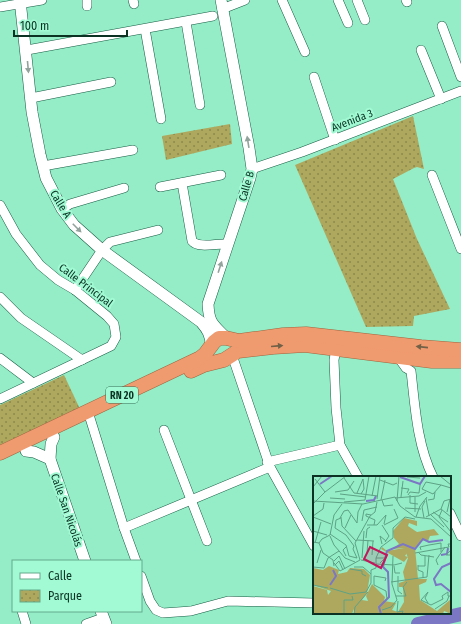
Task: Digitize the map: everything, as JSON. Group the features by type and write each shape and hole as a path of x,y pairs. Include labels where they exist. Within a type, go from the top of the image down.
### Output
{"highway":[{"path":"226,338 239,341 272,335 306,334 421,348 461,350"},
{"name":"RN 20","path":"0,453 200,358 219,338 226,338"},
{"path":"226,338 232,344 232,355"},
{"name":"RN 20","path":"0,463 90,418 204,365 224,360 238,351 291,345 305,345 432,361 461,361"},
{"path":"210,346 210,355 218,361"}],"street":[{"path":"0,7 21,2 42,0"},
{"path":"221,4 245,0"},
{"path":"282,0 305,52"},
{"path":"338,0 348,23"},
{"path":"356,0 364,20"},
{"name":"Calle A","path":"21,2 31,98 37,139 46,178 62,209 74,225 102,250 190,314 207,329 211,337 210,346"},
{"name":"Calle B","path":"221,4 252,169 208,304 208,316 211,323 226,338"},
{"path":"27,50 213,16"},
{"path":"186,22 200,106"},
{"path":"442,26 461,77"},
{"path":"145,29 161,119"},
{"path":"421,50 441,99"},
{"path":"314,77 335,140"},
{"path":"31,98 111,82"},
{"name":"Avenida 3","path":"252,169 335,140 461,91"},
{"path":"43,166 133,150"},
{"path":"160,187 221,175"},
{"path":"432,175 461,249"},
{"path":"182,183 192,241 200,245 227,244"},
{"path":"62,209 70,204 124,188"},
{"name":"Calle Principal","path":"0,205 16,234 40,264 58,280 75,290 111,319 116,333 115,341 111,346 0,399"},
{"path":"75,290 102,250 110,242 158,230"},
{"path":"0,297 21,318 82,360"},
{"path":"190,314 202,310 208,304"},
{"path":"336,349 334,360 336,408 340,445 357,476"},
{"path":"232,355 269,464 313,544"},
{"path":"398,357 406,368 411,371"},
{"path":"0,358 33,383"},
{"path":"411,371 414,367 427,365 432,361"},
{"path":"411,371 419,434 428,467 432,476"},
{"path":"90,418 124,528 136,560"},
{"path":"164,430 207,541"},
{"name":"Calle San Nicolás","path":"54,437 51,444 50,459 85,560"},
{"path":"124,528 269,464 340,445"},
{"name":"Calle San Nicolás","path":"26,451 34,452 50,459"},
{"path":"451,515 461,536"},
{"path":"142,579 150,601 156,610 163,613 191,611 228,601 313,603"},
{"path":"22,612 26,624"},
{"path":"86,624 103,618"}],"green space":[{"path":"413,116 424,169 417,167 393,179 417,239 450,309 414,316 413,326 366,327 295,165"},
{"path":"230,124 232,144 166,160 162,136"},
{"path":"64,375 80,409 0,448 0,405"}],"waterway":[{"path":"418,624 461,614"}]}
